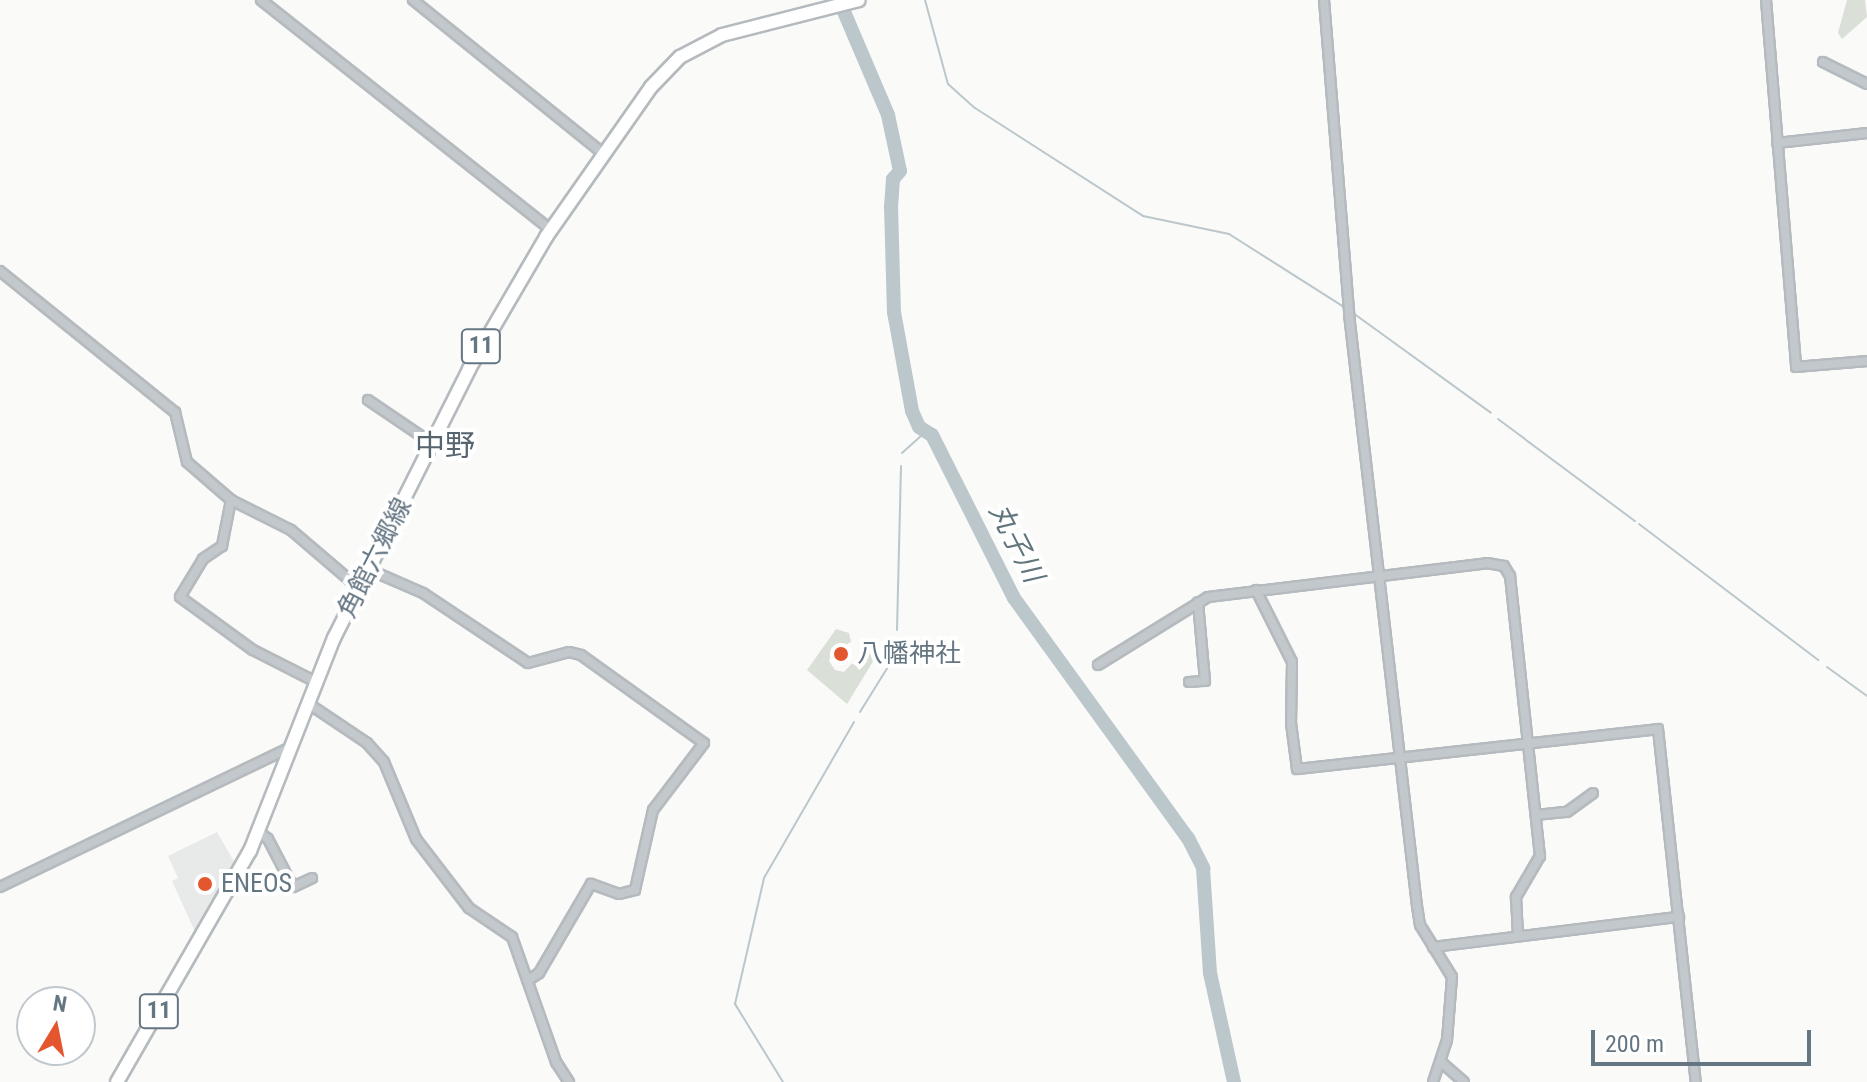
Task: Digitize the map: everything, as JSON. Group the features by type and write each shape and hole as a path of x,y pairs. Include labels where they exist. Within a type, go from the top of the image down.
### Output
{"main road":[{"name":"角館六郷線","path":"117,1082 259,832 316,682 360,589 501,309 551,230 660,76 680,57 722,35 807,6 859,0"}],"street":[{"path":"261,0 551,230"},
{"path":"413,0 604,154"},
{"path":"1324,0 1349,314 1417,906 1433,947 1452,977 1453,992 1441,1062 1433,1082"},
{"path":"1766,0 1796,367 1867,361"},
{"path":"1823,62 1867,84"},
{"path":"1777,143 1867,133"},
{"path":"0,271 175,412 187,462 231,500 291,530 360,589"},
{"path":"368,400 433,444"},
{"path":"231,500 222,546 203,559 180,597 253,650 316,682"},
{"path":"1098,665 1198,602 1256,590 1487,563 1508,571 1529,743 1539,862 1516,897 1518,936"},
{"path":"370,570 423,593 528,663 569,652 581,655 704,743 653,810 635,890 619,894 591,884 539,973 527,981"},
{"path":"1256,590 1292,662 1291,723 1297,769 1658,729 1696,1082"},
{"path":"1189,682 1205,681 1198,602"},
{"path":"309,704 367,743 384,762 416,839 469,908 512,937 556,1062 569,1082"},
{"path":"0,887 294,745"},
{"path":"1536,815 1567,812 1593,793"},
{"path":"259,832 268,839 293,887 312,878"},
{"path":"1433,947 1679,917"},
{"path":"1441,1062 1464,1082"}],"shaded area":[{"path":"1847,0 1865,0 1867,17 1842,39 1838,33"},
{"path":"836,629 849,633 851,642 831,653 829,661 835,670 844,672 867,647 877,655 847,704 807,670"},
{"path":"217,832 236,865 197,936 172,881 178,878 168,856"}],"waterway":[{"name":"丸子川","path":"839,0 888,115 900,171 893,179 891,206 894,312 912,411 919,427 932,435 1014,598 1188,838 1203,868 1210,973 1234,1082"},
{"path":"925,0 948,84 975,108 1143,216 1229,234 1344,307"},
{"path":"1353,313 1491,413"},
{"path":"1498,419 1635,521"},
{"path":"902,453 924,433"},
{"path":"897,630 901,466"},
{"path":"1639,524 1818,660"},
{"path":"860,712 896,654 897,642"},
{"path":"1827,667 1867,696"},
{"path":"783,1082 735,1004 764,878 854,722"}],"place":[{"name":"八幡神社","path":"841,654"},
{"name":"ENEOS","path":"205,884"}],"district":[{"name":"中野","path":"445,446"}]}
